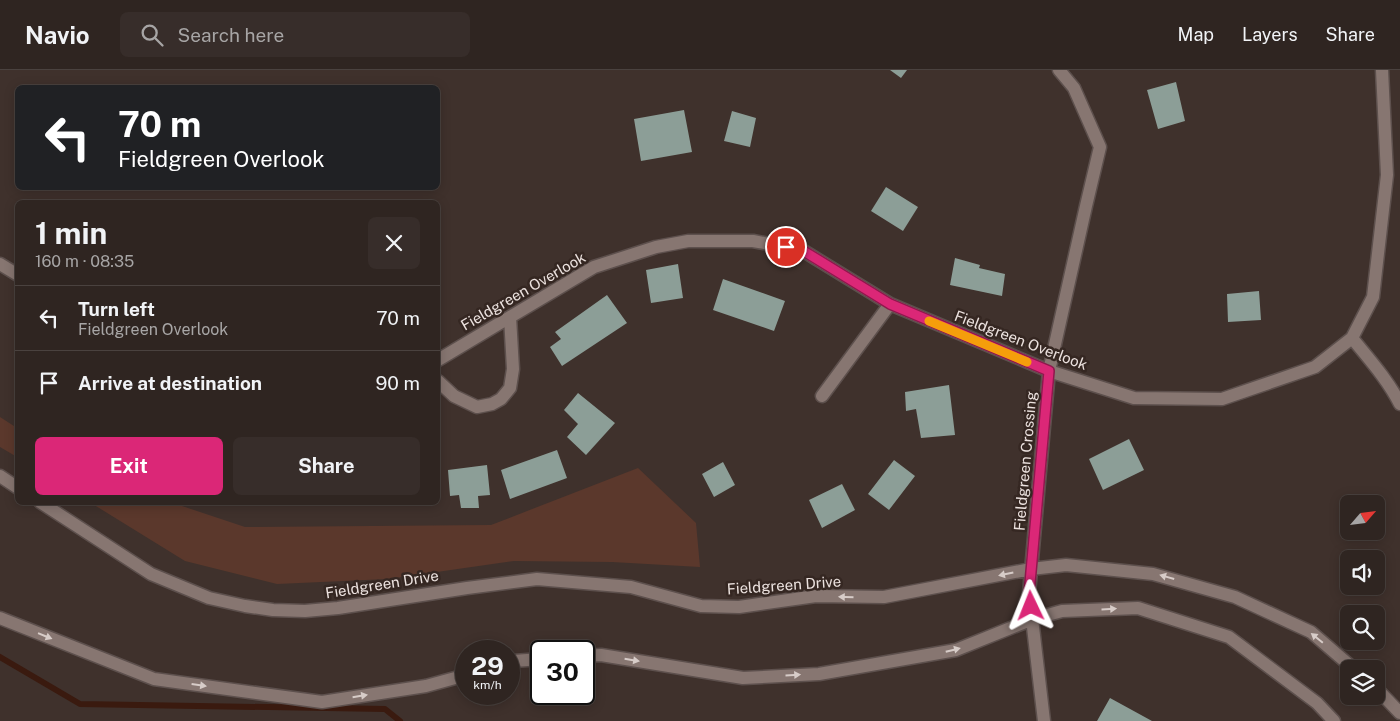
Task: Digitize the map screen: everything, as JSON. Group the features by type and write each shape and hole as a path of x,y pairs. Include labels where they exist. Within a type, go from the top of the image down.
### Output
{"street":[{"name":"Fieldgreen Crossing","path":"1044,721 1029,594 1049,371 1100,147 1074,88 1059,70"},
{"name":"Fieldgreen Overlook","path":"440,359 594,267 656,246 688,241 753,241 802,250 890,304 1049,371 1134,398 1222,399 1315,368 1352,338 1373,298 1387,175 1382,70"},
{"path":"0,264 15,273"},
{"path":"822,396 890,304"},
{"path":"440,384 454,396 478,407 492,404 501,399 510,388 513,369 510,317"},
{"path":"1352,338 1400,404"},
{"path":"0,476 15,486"},
{"name":"Fieldgreen Drive","path":"45,505 151,574 209,598 273,610 305,611 338,608 537,579 631,586 701,606 739,607 816,596 884,597 1031,569 1066,565 1153,574 1235,597 1310,632 1343,660"},
{"path":"595,655 743,678 819,674 956,650 1033,619 1062,611 1138,608 1229,637 1317,703 1334,721"},
{"path":"0,618 154,679 322,702 426,686 455,678"},
{"path":"1385,697 1400,713"}],"shaded area":[{"path":"0,417 15,427 15,456 0,447"},
{"path":"638,468 696,523 700,567 612,562 514,561 388,579 277,584 185,561 94,505 179,505 245,527 491,525"}],"building":[{"path":"890,70 907,70 901,78"},
{"path":"1176,82 1185,121 1158,129 1147,90"},
{"path":"684,110 692,152 641,161 634,119"},
{"path":"732,111 756,118 750,147 724,141"},
{"path":"886,187 918,207 903,231 871,211"},
{"path":"955,258 980,265 979,268 1005,274 1002,296 950,285"},
{"path":"678,264 683,298 651,303 646,270"},
{"path":"723,279 785,301 774,331 713,310"},
{"path":"1259,291 1261,320 1228,322 1227,294"},
{"path":"607,295 627,323 562,366 550,347 561,339 555,332"},
{"path":"949,385 955,435 921,438 916,409 906,411 905,392"},
{"path":"578,393 615,423 586,455 567,437 578,424 564,410"},
{"path":"1129,439 1144,470 1103,490 1089,459"},
{"path":"557,450 567,478 510,499 501,470"},
{"path":"894,460 915,476 889,510 868,494"},
{"path":"723,462 735,485 714,497 702,474"},
{"path":"487,465 490,495 478,496 479,508 461,508 459,495 450,496 448,470"},
{"path":"842,484 855,510 822,528 809,500"},
{"path":"1110,698 1152,721 1097,721"}],"waterway":[{"path":"0,657 80,704 385,709 400,721"}],"slow traffic":[{"path":"929,321 1027,362"}],"route":[{"path":"786,247 802,250 890,304 1049,371 1029,594 1031,606"}]}
